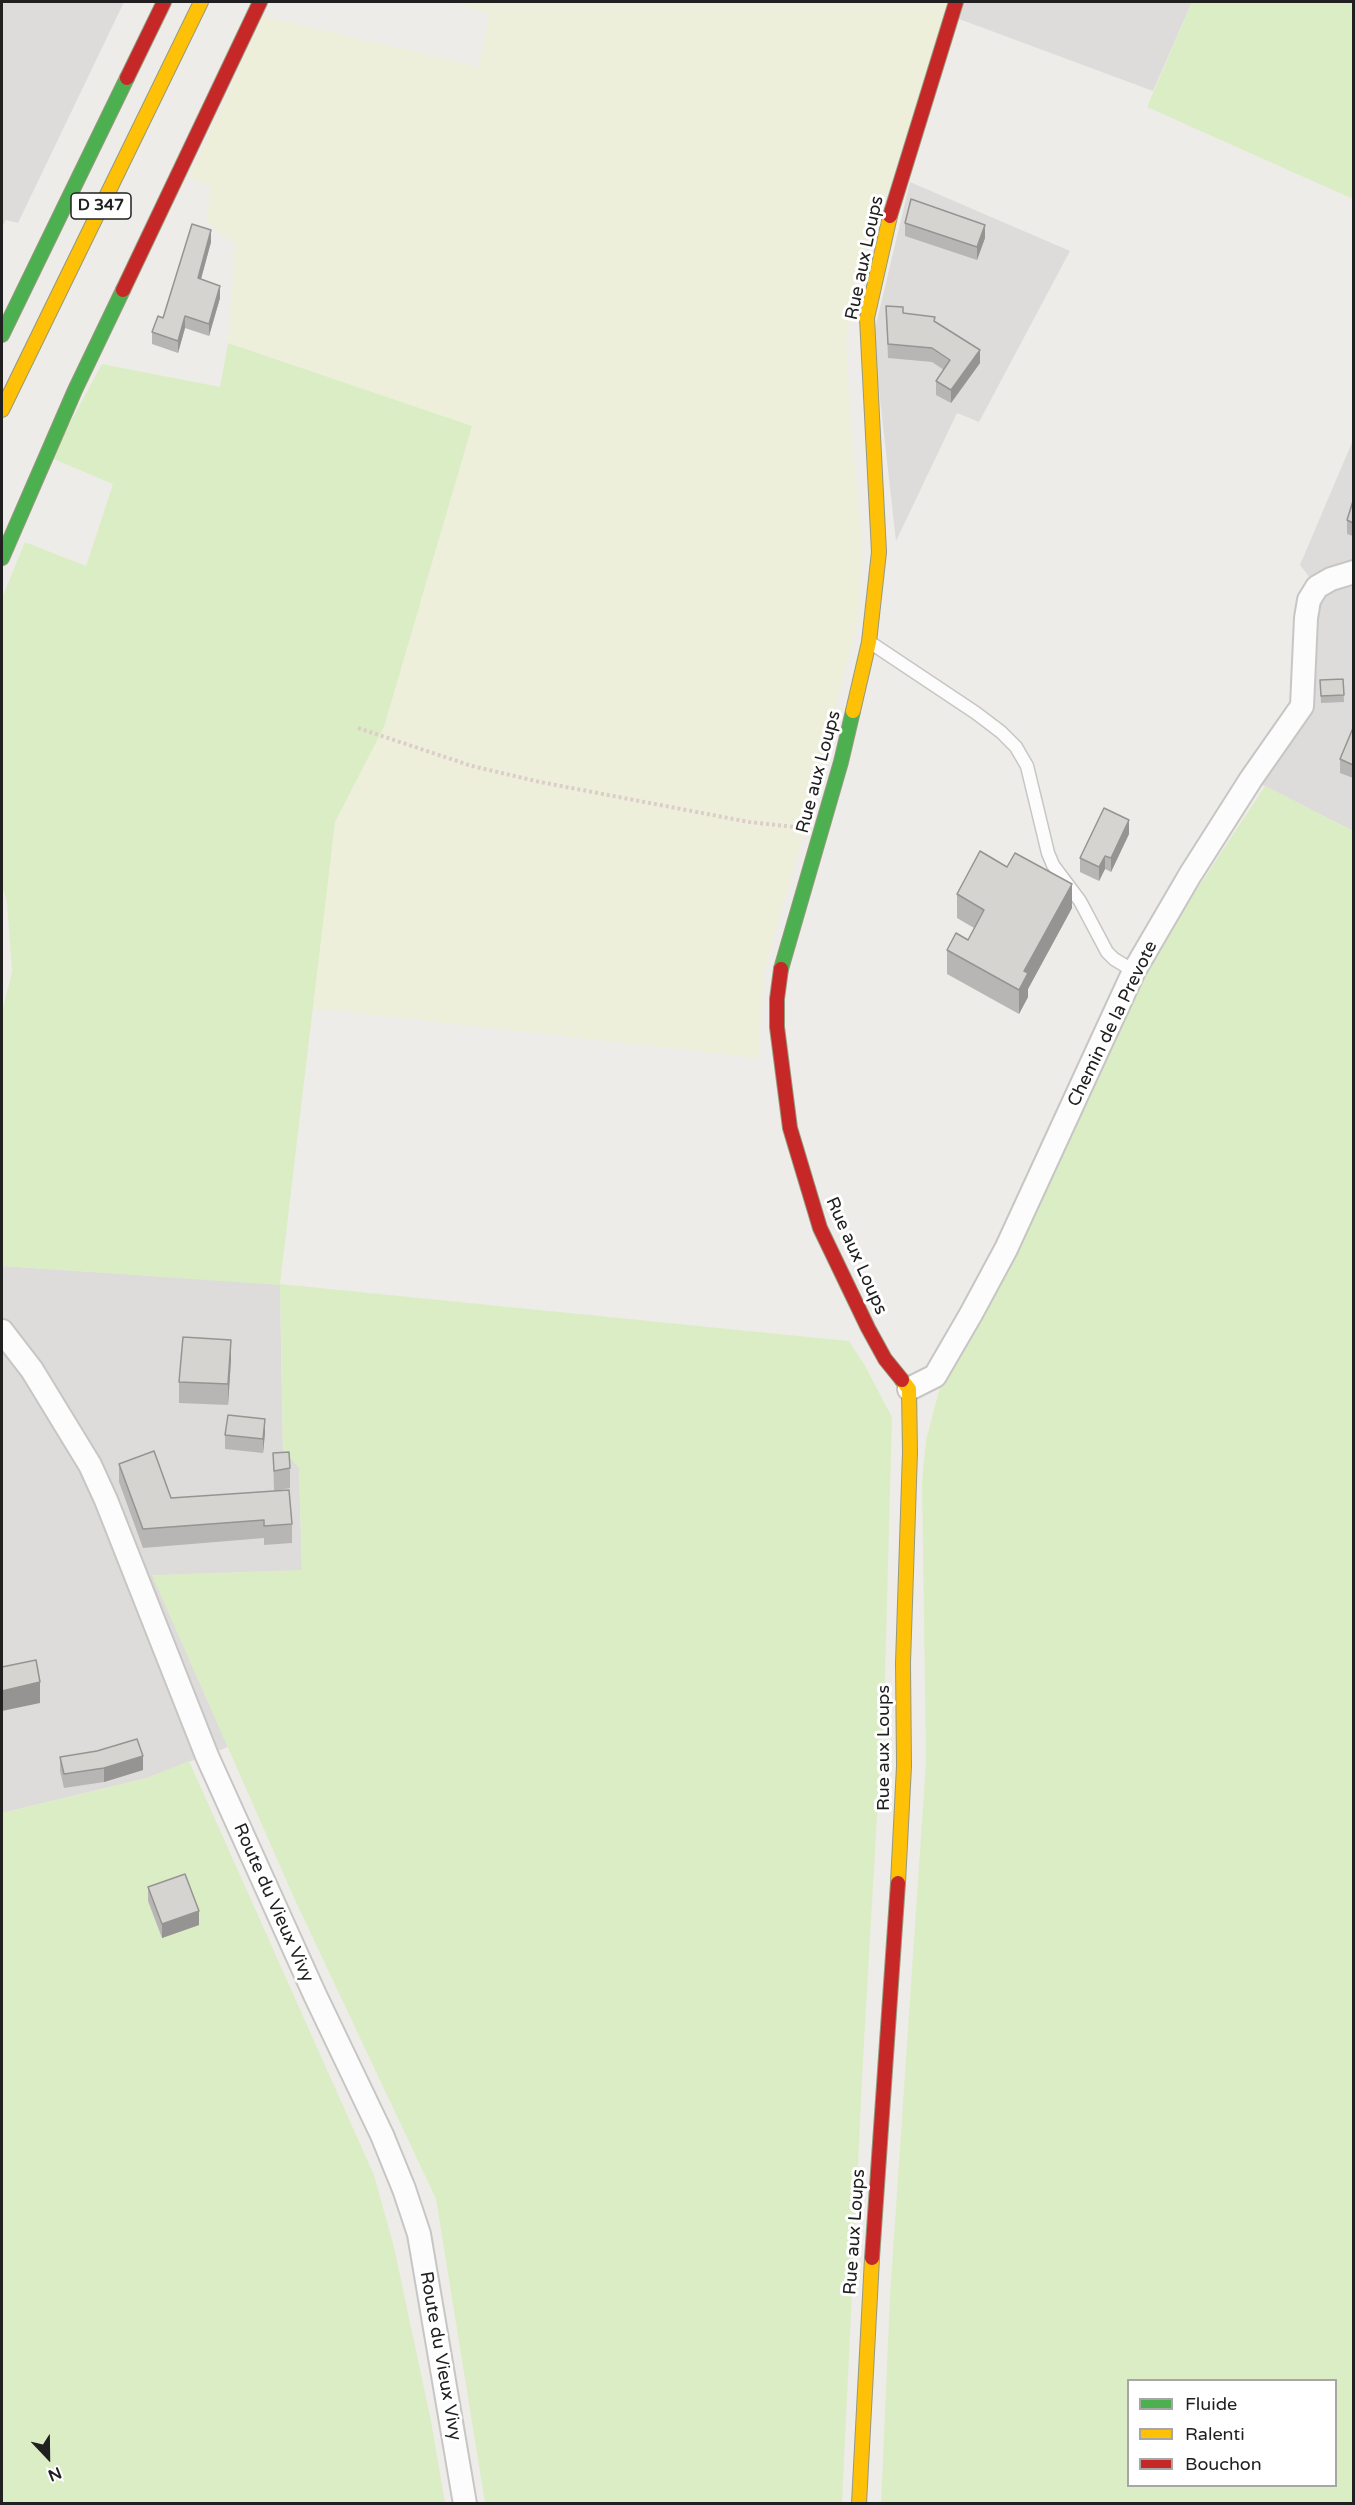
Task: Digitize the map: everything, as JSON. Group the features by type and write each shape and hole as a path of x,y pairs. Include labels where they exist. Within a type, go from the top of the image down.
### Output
{"main road":[{"name":"D 347","path":"2,335 5,324 164,2"},
{"name":"D 347","path":"2,410 201,2"},
{"path":"2,558 75,390 260,2"},
{"name":"Rue aux Loups","path":"859,2504 869,2293 897,1909 904,1778 903,1663 910,1452 909,1389 885,1359 820,1228 790,1128 777,1027 777,999 782,965 822,831 858,698 870,642 879,552 867,318 893,206 956,2"}],"street":[{"name":"Chemin de la Prevote","path":"909,1389 935,1376 1006,1249 1134,971 1251,779 1302,706 1306,618 1310,600 1317,587 1331,579 1353,572"},
{"name":"Route du Vieux Vivy","path":"5,1341 32,1370 67,1424 94,1473 207,1756 315,1995 382,2135 404,2188 419,2234 465,2504"}],"lane":[{"path":"870,642 976,713 1016,747 1028,766 1048,853 1053,865 1080,901 1107,952 1134,971"}],"path":[{"path":"358,728 472,766 540,782 749,822 822,831"}],"shaded area":[{"path":"2,2 124,2 18,223 6,220 2,227"},
{"path":"956,2 1192,2 1153,91 951,16"},
{"path":"910,182 1070,251 979,422 957,413 896,541 873,337"},
{"path":"1353,440 1353,831 1251,779 1302,706 1317,587 1300,565"},
{"path":"2,1266 280,1284 283,1450 299,1467 302,1571 153,1576 228,1747 147,1778 2,1813 2,1349 11,1342 2,1331"}],"green space":[{"path":"450,2 956,2 855,281 846,339 862,548 858,618 810,810 764,972 758,1058 311,1008 335,822 384,727 472,426 228,343 235,244 206,222 211,187 189,177 263,16 479,67 489,13"},
{"path":"1192,2 1353,2 1353,199 1147,107"},
{"path":"228,343 472,426 384,727 335,822 280,1284 849,1341 892,1417 885,1678 863,2060 842,2503 485,2503 436,2199 295,1900 152,1575 302,1570 299,1468 283,1450 280,1285 2,1266 2,1012 12,972 7,902 2,885 2,598 25,542 86,566 113,484 51,458 102,364 220,387"},
{"path":"1265,786 1353,831 1353,2503 881,2504 890,2296 926,1761 922,1482 926,1440 939,1391 1018,1251 1155,953"},
{"path":"189,1761 374,2175 394,2247 431,2421 445,2503 2,2503 2,1813 147,1778"}],"building":[{"path":"911,199 985,225 977,247 905,223"},
{"path":"192,224 211,230 198,278 220,286 209,324 185,316 178,341 152,332 158,316 163,318"},
{"path":"886,306 903,307 903,313 935,317 934,321 980,350 951,390 936,381 950,360 932,348 888,344"},
{"path":"1353,501 1353,523 1347,520"},
{"path":"1343,679 1344,695 1321,696 1320,680"},
{"path":"1353,728 1353,765 1340,759"},
{"path":"1104,808 1129,820 1111,858 1105,856 1099,867 1080,858"},
{"path":"980,851 1007,867 1015,853 1072,884 1024,971 1028,973 1019,990 947,950 956,933 968,940 984,910 957,894"},
{"path":"183,1337 231,1340 228,1384 179,1382"},
{"path":"228,1415 265,1419 263,1439 225,1435"},
{"path":"154,1451 171,1498 289,1490 292,1524 264,1526 264,1520 143,1529 119,1464"},
{"path":"289,1452 290,1468 274,1471 273,1453"},
{"path":"36,1660 40,1682 2,1691 2,1667"},
{"path":"137,1739 143,1756 104,1768 64,1774 60,1757 97,1751"},
{"path":"185,1874 199,1911 162,1924 148,1887"}],"traffic: fast":[{"path":"2,335 127,78"},
{"path":"2,558 75,390 123,290"},
{"path":"781,969 841,762 853,711"}],"traffic: slow":[{"path":"2,410 201,2"},
{"path":"853,711 869,642 879,552 867,318 890,216"},
{"path":"898,1883 904,1766 903,1663 910,1452 909,1389 902,1380"},
{"path":"859,2504 872,2258"}],"traffic: jam":[{"path":"127,78 164,2"},
{"path":"123,290 260,2"},
{"path":"890,216 956,2"},
{"path":"781,969 777,999 777,1027 790,1128 820,1228 868,1328 885,1359 902,1380"},
{"path":"872,2258 898,1883"}]}
